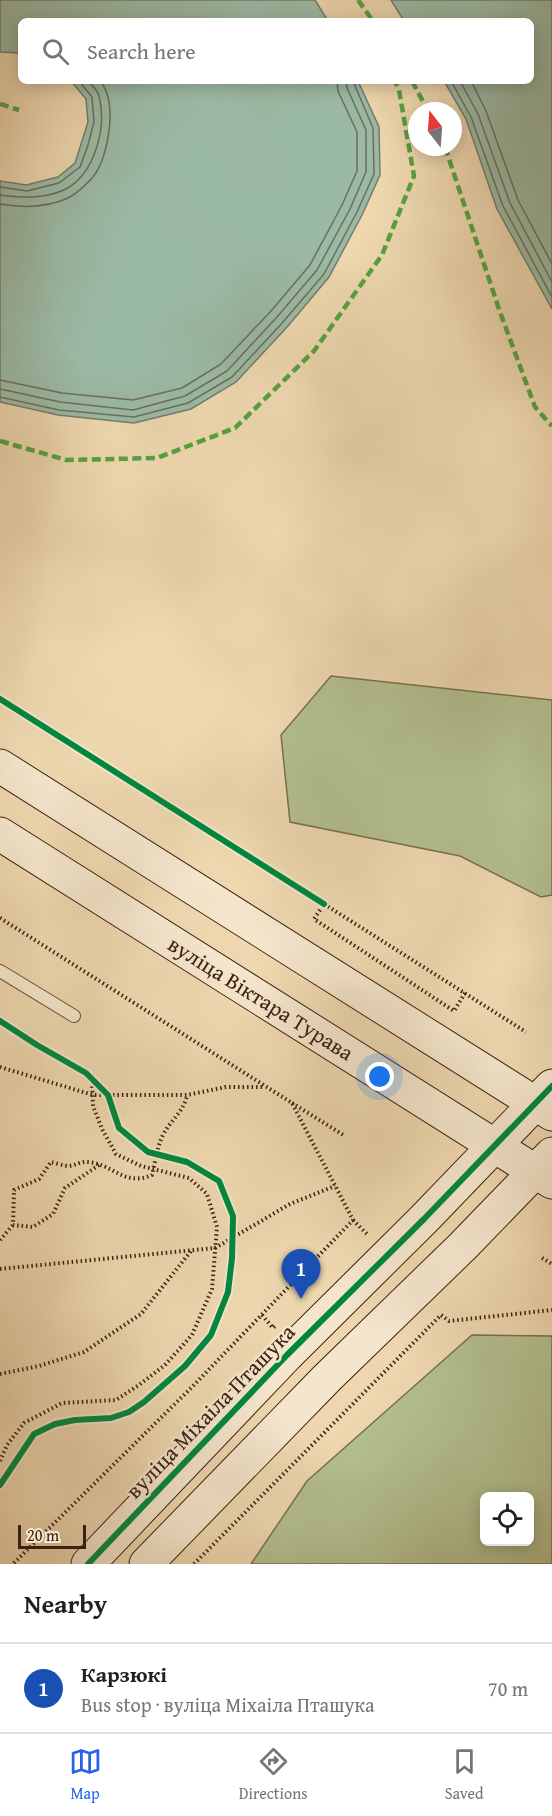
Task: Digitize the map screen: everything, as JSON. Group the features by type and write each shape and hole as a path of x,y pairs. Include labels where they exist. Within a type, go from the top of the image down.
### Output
{"main road":[{"path":"0,766 546,1101"},
{"name":"вуліца Віктара Турава","path":"0,834 494,1145 546,1169"},
{"name":"вуліца Міхаіла Пташука","path":"88,1564 287,1355 424,1219 494,1145 546,1101"},
{"path":"146,1564 327,1378 546,1169"}],"lane":[{"path":"0,971 75,1016"}],"path":[{"path":"465,993 454,1011 314,920 324,904 465,993 526,1032"},
{"path":"0,918 345,1136"},
{"path":"0,1067 93,1095 187,1095 226,1087 267,1087"},
{"path":"86,1073 108,1095 112,1106"},
{"path":"0,1461 7,1445 24,1423 62,1403 116,1400 165,1365 192,1335 212,1289 217,1227 207,1194 189,1178 141,1166 116,1154 102,1129 93,1106 92,1078"},
{"path":"0,1240 13,1225 14,1190 39,1179 51,1162 69,1166 88,1162 126,1178 144,1179 152,1175 161,1138 171,1121 185,1106 187,1095"},
{"path":"292,1103 353,1220 367,1234 359,1242"},
{"path":"148,1152 167,1157"},
{"path":"13,1225 33,1227 53,1214 64,1188 99,1165"},
{"path":"0,1269 215,1248 290,1204 335,1186"},
{"path":"13,1564 262,1315 353,1220"},
{"path":"232,1248 233,1227"},
{"path":"0,1374 39,1366 84,1352 141,1314 192,1251"},
{"path":"542,1258 552,1264"},
{"path":"194,1564 441,1315 449,1321 552,1310"},
{"path":"262,1315 273,1328 280,1321"}],"shaded area":[{"path":"331,676 552,700 552,895 541,897 460,856 290,822 281,735"},
{"path":"472,1335 552,1336 552,1564 251,1564 307,1481"}],"water":[{"path":"0,0 315,0 326,18 18,18 18,53 0,52"},
{"path":"391,0 552,0 552,309 497,209 462,112 462,102 456,102 446,84 534,84 534,18 402,18"},
{"path":"74,84 359,84 379,127 380,175 329,277 236,382 191,409 134,423 58,415 0,402 0,181 26,185 58,177 75,163 88,122 86,99"}],"marked path":[{"path":"358,0 371,18"},
{"path":"0,441 66,460 157,458 235,428 314,351 382,255 414,176 396,84"},
{"path":"414,84 423,102"},
{"path":"0,104 19,110"},
{"path":"448,156 500,312 535,407 552,426"}],"cycle path":[{"path":"0,699 324,904"},
{"path":"0,1021 86,1073 108,1095 119,1128 148,1152 187,1162 219,1181 233,1216 228,1292 211,1335 185,1366 129,1412 111,1418 75,1420 55,1424 34,1434 0,1485"},
{"path":"88,1564 287,1355 424,1219 552,1086"}],"place":[{"name":"Карзюкі","path":"301,1299"}]}
